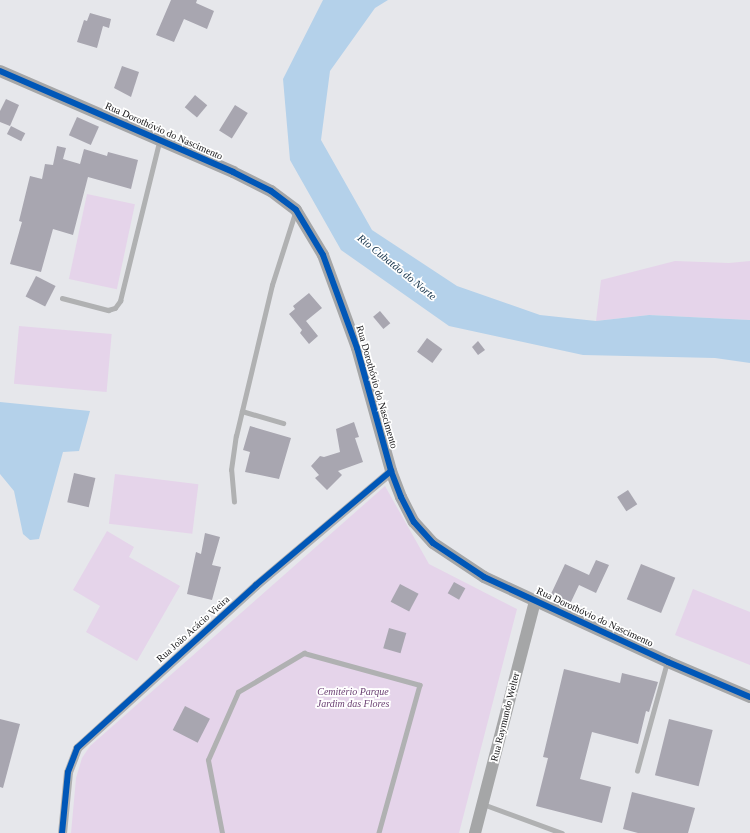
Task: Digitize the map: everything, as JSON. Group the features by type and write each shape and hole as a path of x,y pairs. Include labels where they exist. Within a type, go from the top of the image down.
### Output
{"street":[{"name":"Rua Dorothóvio do Nascimento","path":"0,71 255,182 296,210 323,255 357,348 391,471 408,510 433,543 469,568 535,601 668,662 750,697"},
{"name":"Rua João Acácio Vieira","path":"62,833 68,772 77,748 251,590 391,471"},
{"name":"Rua Raymundo Welter","path":"475,833 535,601"}],"lane":[{"path":"62,298 108,310 115,308 120,301 159,140"},
{"path":"234,502 231,470 242,411 272,285 296,210"},
{"path":"242,411 283,423"},
{"path":"222,833 208,760 238,692 304,653 420,685 379,833"},
{"path":"637,771 668,662"},
{"path":"483,804 562,833"}],"green space":[{"path":"87,194 135,204 117,289 69,279"},
{"path":"675,261 729,263 750,261 750,320 649,315 596,321 601,280"},
{"path":"19,326 112,334 107,392 14,384"},
{"path":"115,474 198,484 192,534 109,524"},
{"name":"Cemitério Parque Jardim das Flores","path":"385,486 429,564 517,609 459,833 71,833 76,778 82,758 90,746"},
{"path":"107,531 134,547 129,557 180,586 137,661 86,632 100,606 73,590"},
{"path":"693,589 750,612 750,665 675,635"}],"water":[{"name":"Rio Cubatão do Norte","path":"323,0 388,0 375,8 330,71 321,140 372,230 457,286 540,315 596,321 649,315 750,320 750,363 715,358 583,355 449,326 341,250 290,160 283,79"},
{"path":"0,402 90,411 79,451 63,452 39,539 30,540 23,534 14,491 0,474"}],"building":[{"path":"171,0 197,0 196,3 214,11 207,29 184,19 174,42 156,35"},
{"path":"90,13 111,19 109,28 103,26 97,48 77,42 84,20 87,21"},
{"path":"122,66 139,72 131,97 114,88"},
{"path":"195,95 207,105 197,118 185,107"},
{"path":"6,99 19,105 10,126 0,122 0,111"},
{"path":"235,105 248,113 232,138 219,130"},
{"path":"77,117 99,127 91,145 69,135"},
{"path":"11,126 25,133 21,141 7,134"},
{"path":"57,146 66,148 63,159 80,164 84,149 107,156 108,152 138,160 131,189 88,177 73,235 53,229 41,272 10,264 22,222 19,221 30,176 42,179 45,164 53,165"},
{"path":"36,276 56,286 45,306 26,296"},
{"path":"309,293 322,308 306,321 318,336 309,344 300,333 302,330 289,314 295,309 293,306"},
{"path":"380,311 390,323 383,329 373,317"},
{"path":"427,338 442,349 432,363 417,352"},
{"path":"478,341 485,350 478,355 472,347"},
{"path":"354,422 359,437 355,438 363,462 338,471 342,475 327,490 315,478 319,475 311,466 320,456 324,457 340,452 336,429"},
{"path":"250,426 291,438 279,479 245,472 250,452 243,450"},
{"path":"74,473 95,478 89,507 67,502"},
{"path":"628,490 637,504 626,511 617,497"},
{"path":"205,533 220,537 212,565 221,567 212,600 187,594 196,552 201,554"},
{"path":"596,560 609,565 596,593 579,585 570,604 551,594 565,564 589,575"},
{"path":"641,564 675,578 661,613 627,599"},
{"path":"454,582 465,588 459,600 448,593"},
{"path":"400,584 419,594 409,612 391,602"},
{"path":"389,628 406,633 401,653 383,648"},
{"path":"564,669 620,683 622,673 658,682 649,712 646,711 638,744 592,732 580,779 611,787 602,823 536,806 548,758 543,757"},
{"path":"185,706 210,719 198,743 173,730"},
{"path":"0,719 20,724 3,788 0,787"},
{"path":"669,719 713,730 699,786 655,775"},
{"path":"632,792 695,808 688,833 638,833 623,829"}],"cycle path":[{"path":"0,71 233,172 271,191 296,210 323,255 357,348 391,471 401,497 414,522 433,543 484,577 668,662 750,697"},
{"path":"62,833 68,772 77,748 256,585 391,471"}]}
